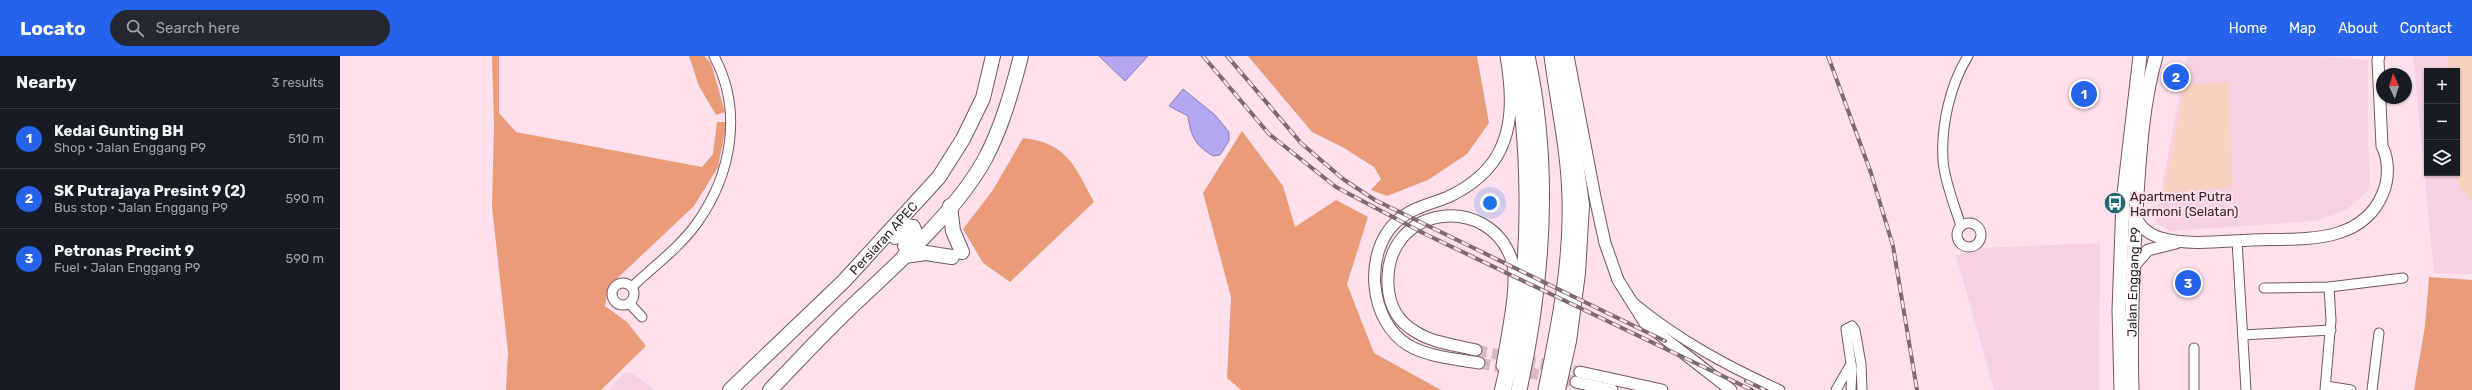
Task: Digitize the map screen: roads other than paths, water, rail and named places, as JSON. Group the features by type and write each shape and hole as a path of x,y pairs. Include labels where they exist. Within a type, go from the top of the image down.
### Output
{"highway":[{"path":"1503,390 1517,333 1525,274 1526,156 1522,92 1515,56"},
{"path":"1519,390 1532,327 1540,234 1539,142 1532,79 1527,56"},
{"path":"1546,390 1560,321 1566,282 1570,197 1552,56"},
{"path":"1557,390 1569,334 1577,273 1581,205 1578,172 1561,56"}],"main road":[{"name":"Persiaran APEC","path":"730,390 844,282 939,177 963,139 983,98 993,56"},
{"name":"Persiaran APEC","path":"770,390 904,256 950,206 985,159 1013,88 1021,56"},
{"name":"Jalan Enggang P9","path":"2121,390 2119,310 2123,202 2140,56"},
{"name":"Jalan Enggang P9","path":"2132,390 2130,329 2136,209 2143,127 2156,56"},
{"path":"904,256 926,253 957,254 950,206"},
{"path":"844,282 858,274 906,226 913,227 915,232 911,240 869,284 864,295"}],"street":[{"path":"632,287 697,224 721,180 732,136 726,95 719,66 714,56"},
{"path":"1478,363 1421,351 1398,338 1390,328 1378,301 1375,288 1375,265 1382,241 1397,221 1417,209 1461,190 1475,180 1494,160 1507,131 1510,116 1511,90 1506,56"},
{"path":"1568,56 1604,236 1615,272 1628,298 1646,324 1731,390"},
{"path":"1961,226 1943,161 1949,101 1962,66 1968,56"},
{"path":"2132,268 2148,250 2178,242 2237,241 2326,236 2357,226 2371,214 2386,188 2387,174 2385,152 2381,136 2379,56"},
{"path":"2384,56 2385,68"},
{"path":"2385,152 2388,145 2386,104"},
{"path":"2136,209 2136,219 2150,233 2178,242"},
{"path":"1476,350 1425,337 1408,328 1394,312 1388,292 1390,260 1400,240 1406,232 1424,221 1444,217 1474,220 1493,232 1508,250 1513,262 1514,278 1499,390"},
{"path":"2237,241 2246,390"},
{"path":"2264,288 2329,287 2403,278"},
{"path":"622,283 632,287 635,298 630,304 623,306 616,303 612,293 615,286 622,283"},
{"path":"2329,287 2331,330 2325,388 2351,390"},
{"path":"1628,298 1677,336 1727,366 1780,390"},
{"path":"630,304 642,317"},
{"path":"2243,335 2331,330"},
{"path":"2372,390 2380,333"},
{"path":"2194,348 2194,390"},
{"path":"1836,390 1856,364"},
{"path":"1851,390 1856,364"},
{"path":"1856,364 1862,390"},
{"path":"1612,390 1578,377 1662,390"}],"tunnel":[{"path":"1476,350 1580,372"},
{"path":"1479,363 1576,382"}],"railway":[{"path":"1203,56 1269,134 1336,187 1425,234 1752,390"},
{"path":"1227,56 1301,143 1343,179 1375,200 1665,341"},
{"path":"1828,56 1871,173 1893,246 1917,390"},
{"path":"1746,381 1765,390"}],"place":[{"name":"SK Putrajaya Presint 9 (2)","path":"2176,77"},
{"name":"Kedai Gunting BH","path":"2084,94"},
{"name":"Apartment Putra Harmoni (Selatan)","path":"2115,203"},
{"name":"Petronas Precint 9","path":"2188,283"}]}
